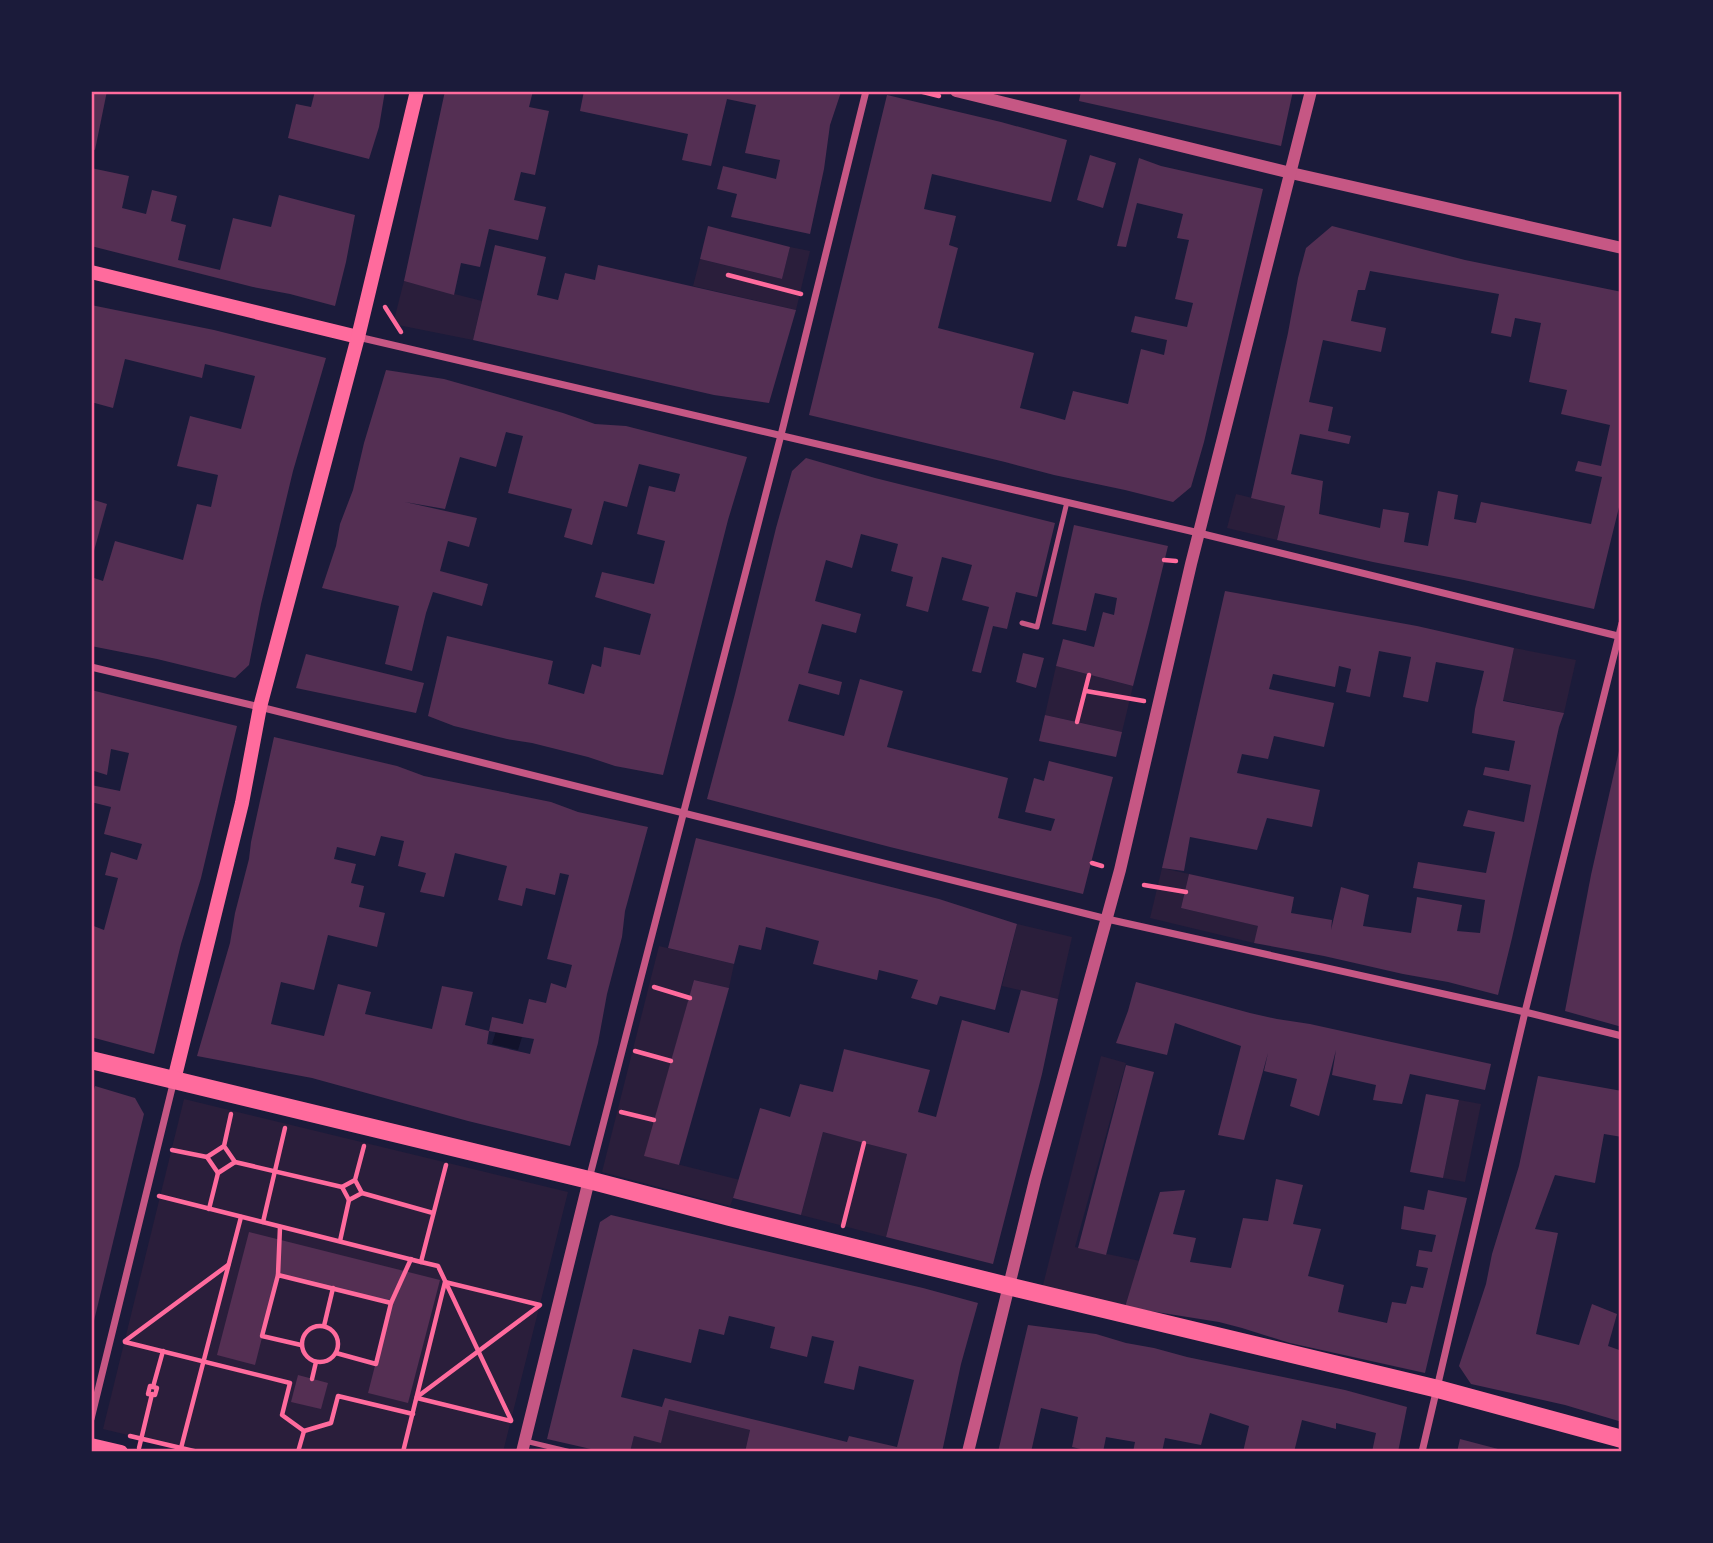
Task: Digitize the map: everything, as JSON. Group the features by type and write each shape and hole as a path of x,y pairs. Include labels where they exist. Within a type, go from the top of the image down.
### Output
{"main road":[{"path":"174,1080 242,803 260,707 358,337 417,91"},
{"path":"91,272 358,337"},
{"path":"91,1060 1438,1389 1622,1439"},
{"path":"91,1445 121,1452"}],"street":[{"path":"523,1447 866,91"},
{"path":"968,1452 1008,1286 1120,870 1199,533 1311,91"},
{"path":"951,94 1622,248"},
{"path":"358,337 1199,533 1620,637"},
{"path":"1422,1452 1525,1012 1622,623"},
{"path":"91,667 1107,919 1622,1036"},
{"path":"91,1419 174,1080"}],"lane":[{"path":"1022,623 1037,627 1067,502"},
{"path":"523,1447 571,1452"}],"path":[{"path":"919,91 951,94"},
{"path":"728,275 815,298"},
{"path":"1077,722 1089,675"},
{"path":"1086,691 1159,702"},
{"path":"1141,713 1144,701"},
{"path":"1144,885 1186,892"},
{"path":"639,982 690,998"},
{"path":"630,1063 633,1050 671,1061"},
{"path":"263,1222 290,1108"},
{"path":"607,1109 654,1120"},
{"path":"207,1157 224,1146 232,1111"},
{"path":"839,1244 864,1143"},
{"path":"224,1146 235,1161 342,1187 355,1180 362,1193"},
{"path":"421,1262 450,1147"},
{"path":"169,1161 172,1150 207,1157 218,1173"},
{"path":"209,1209 218,1173 235,1161"},
{"path":"161,1196 163,1185"},
{"path":"340,1241 349,1200 342,1187"},
{"path":"147,1193 438,1266 511,1421"},
{"path":"349,1200 362,1193 433,1213"},
{"path":"180,1450 241,1217"},
{"path":"280,1227 278,1275 262,1336 301,1345"},
{"path":"335,1353 376,1364 391,1303 411,1259"},
{"path":"124,1342 228,1264"},
{"path":"278,1275 391,1303"},
{"path":"445,1282 557,1309"},
{"path":"403,1452 445,1282"},
{"path":"324,1326 333,1288"},
{"path":"537,1318 543,1292"},
{"path":"416,1398 540,1305"},
{"path":"324,1326 334,1332 338,1348 327,1361 316,1362 306,1357 301,1345 308,1330 324,1326"},
{"path":"121,1354 128,1329"},
{"path":"124,1342 290,1383 282,1415 304,1431"},
{"path":"138,1452 152,1394 155,1395 157,1388 153,1387 163,1351"},
{"path":"312,1379 316,1362"},
{"path":"304,1431 331,1423 338,1396 413,1414"},
{"path":"416,1398 529,1425"},
{"path":"509,1431 514,1408"},
{"path":"298,1452 304,1431"},
{"path":"128,1435 180,1450 198,1452"}],"shaded area":[{"path":"790,247 810,251 796,310 693,286 700,259 782,279"},
{"path":"404,281 482,301 473,340 393,324"},
{"path":"1236,494 1285,506 1277,540 1227,528"},
{"path":"1514,648 1576,660 1564,713 1503,700"},
{"path":"1056,666 1133,686 1122,732 1045,715"},
{"path":"1162,868 1189,874 1181,908 1259,926 1254,943 1150,918"},
{"path":"1017,924 1072,937 1058,999 1002,986"},
{"path":"659,946 734,964 729,988 694,980 645,1156 740,1180 730,1206 602,1172"},
{"path":"496,1031 522,1037 518,1050 492,1044"},
{"path":"1101,1056 1126,1063 1075,1247 1140,1261 1125,1307 1042,1289"},
{"path":"184,1099 568,1192 503,1452 198,1452 103,1429"},
{"path":"1459,1100 1481,1104 1465,1182 1443,1178"},
{"path":"823,1132 907,1154 886,1237 801,1215"},
{"path":"669,1410 750,1430 745,1452 630,1452 634,1436 661,1442"}],"building":[{"path":"91,91 107,91 95,150 91,149"},
{"path":"315,91 385,91 379,127 369,159 288,138 296,104 311,107"},
{"path":"445,91 533,91 529,107 549,111 535,175 521,172 514,200 546,207 538,240 489,229 480,267 461,263 454,295 404,281"},
{"path":"584,91 841,92 830,125 810,234 731,217 737,194 717,189 723,166 776,179 780,160 745,153 756,105 727,99 711,166 682,160 688,134 580,111"},
{"path":"1081,91 1293,91 1281,146 1079,101"},
{"path":"887,95 1067,140 1051,202 932,174 924,209 956,216 949,245 958,248 938,328 1034,353 1020,408 1065,420 1073,391 1128,404 1141,349 1164,355 1167,340 1131,332 1135,316 1187,327 1193,303 1175,299 1189,240 1177,238 1183,214 1137,203 1126,247 1117,246 1139,158 1161,166 1263,189 1204,442 1191,487 1173,502 809,415"},
{"path":"1090,155 1116,163 1103,208 1077,200"},
{"path":"91,168 129,176 122,208 146,214 152,190 177,196 171,221 186,225 178,260 220,270 233,218 271,227 279,195 355,215 335,306 91,246"},
{"path":"708,226 790,247 782,279 700,259"},
{"path":"1332,226 1465,260 1622,292 1622,495 1594,609 1277,540 1285,506 1251,498 1306,248","holes":["1370,271 1499,294 1491,333 1511,337 1515,318 1541,323 1529,382 1567,390 1561,414 1610,425 1601,466 1578,461 1575,471 1602,477 1591,524 1481,502 1476,523 1454,519 1458,495 1438,491 1428,546 1404,542 1409,513 1383,509 1380,528 1319,514 1323,481 1291,474 1300,434 1349,444 1351,436 1328,431 1333,407 1309,402 1323,340 1381,352 1386,328 1351,321 1358,290 1365,290"]},
{"path":"495,245 546,257 537,295 558,300 565,273 595,280 598,265 796,310 769,403 714,395 473,340"},
{"path":"91,305 214,330 326,358 293,471 249,665 235,678 91,646 91,577 103,581 115,541 183,560 197,504 211,507 218,475 177,466 190,416 241,429 255,376 205,364 202,378 125,359 113,408 91,402"},
{"path":"386,370 444,379 595,424 626,426 747,457 728,520 663,775 615,766 532,743 454,726 428,716 447,636 553,661 548,684 584,694 592,664 601,667 604,647 640,655 651,614 595,597 602,572 654,584 665,541 637,534 649,486 675,492 680,474 639,464 627,507 604,501 592,545 564,537 572,509 508,493 523,436 506,432 496,467 460,457 445,509 405,502 477,518 469,547 448,541 440,571 488,584 482,606 433,592 412,671 385,664 399,606 322,588 336,546 340,524 353,490"},
{"path":"806,458 1055,523 1037,597 1016,592 1007,629 993,626 981,673 972,671 989,607 962,600 972,565 942,557 928,612 906,606 913,577 891,571 898,544 861,534 852,568 826,560 815,601 861,614 856,633 822,624 808,673 842,682 839,695 799,684 788,721 844,736 860,679 903,691 887,747 1008,778 998,818 1051,831 1055,819 1025,812 1034,778 1044,781 1049,761 1113,777 1083,894 707,799 792,471"},
{"path":"91,499 107,504 92,558 91,558"},
{"path":"1074,525 1168,546 1133,686 1056,666 1063,639 1094,647 1103,612 1114,615 1117,598 1095,593 1086,631 1052,624"},
{"path":"1225,591 1417,626 1514,648 1503,701 1564,713 1498,995 1448,982 1254,943 1258,926 1181,908 1189,874 1294,897 1291,913 1332,920 1331,930 1341,887 1369,895 1363,926 1411,933 1417,897 1462,905 1457,931 1480,933 1485,900 1413,888 1418,862 1486,873 1495,832 1463,826 1468,810 1524,822 1531,785 1483,775 1485,767 1509,771 1515,741 1472,733 1484,671 1436,662 1428,702 1403,697 1411,657 1379,651 1370,697 1346,692 1351,669 1339,666 1335,687 1273,674 1269,689 1334,703 1324,747 1274,736 1268,759 1242,754 1237,773 1320,790 1312,827 1267,818 1257,850 1190,837 1184,871 1162,868"},
{"path":"1023,653 1044,658 1036,688 1016,682"},
{"path":"306,654 424,683 416,713 296,688"},
{"path":"91,690 237,726 201,878 181,944 154,1054 91,1037 91,925 104,930 118,878 105,875 111,852 137,860 142,844 104,834 111,807 91,802 91,785 120,791 129,753 111,749 107,775 91,770"},
{"path":"1045,715 1122,732 1116,757 1039,741"},
{"path":"274,737 397,766 424,776 551,802 578,812 648,827 625,911 622,937 598,1043 570,1146 312,1078 197,1056 230,943","holes":["381,836 404,841 398,866 426,873 420,892 444,897 455,853 507,866 498,900 522,906 526,888 555,895 560,873 569,875 547,959 572,965 566,988 551,983 546,1003 529,999 523,1024 492,1017 489,1031 465,1025 473,992 442,986 432,1029 365,1014 371,992 338,984 324,1036 271,1024 281,982 314,990 328,935 377,947 385,913 359,907 364,886 351,883 356,864 334,859 337,847 375,856","489,1031 534,1039 530,1054 487,1044"]},
{"path":"1621,742 1622,1027 1565,1011 1591,875"},
{"path":"696,838 939,899 1017,924 995,1010 940,996 937,1005 911,998 918,980 879,970 877,980 813,964 819,941 766,927 761,950 739,945 734,964 668,948"},
{"path":"694,980 729,988 679,1165 644,1156"},
{"path":"1136,982 1250,1013 1491,1064 1485,1090 1410,1074 1402,1104 1373,1100 1376,1085 1332,1075 1336,1050 1319,1116 1290,1106 1297,1079 1264,1071 1268,1053 1244,1140 1218,1135 1241,1046 1175,1023 1167,1055 1116,1043"},
{"path":"1021,990 1058,999 1042,1074 993,1264 886,1237 907,1154 823,1132 801,1215 733,1198 760,1108 790,1117 800,1084 833,1092 844,1049 930,1070 918,1112 936,1117 962,1020 1009,1033"},
{"path":"1126,1065 1154,1072 1106,1255 1078,1248"},
{"path":"1538,1076 1622,1091 1622,1137 1604,1134 1595,1183 1555,1175 1535,1229 1558,1233 1536,1334 1579,1345 1592,1304 1617,1314 1608,1346 1622,1351 1622,1422 1565,1405 1471,1384 1459,1366 1486,1284 1492,1254 1519,1166"},
{"path":"95,1086 135,1098 144,1114 92,1329 91,1101"},
{"path":"1426,1094 1459,1100 1443,1178 1410,1172"},
{"path":"1276,1179 1303,1185 1293,1224 1321,1229 1308,1276 1344,1285 1338,1312 1387,1323 1392,1302 1406,1304 1411,1286 1423,1288 1428,1268 1416,1266 1419,1250 1432,1252 1436,1235 1401,1229 1404,1206 1424,1210 1428,1190 1467,1198 1425,1373 1290,1343 1219,1322 1125,1307 1160,1192 1185,1190 1173,1234 1196,1238 1190,1262 1231,1268 1243,1218 1268,1221"},
{"path":"611,1215 978,1303 961,1364 942,1452 745,1452 750,1430 669,1410 661,1443 634,1436 630,1452 604,1452 547,1439 600,1222","holes":["729,1316 775,1327 770,1348 807,1357 812,1336 834,1341 824,1383 854,1390 859,1366 914,1380 897,1447 849,1436 847,1442 665,1398 662,1407 621,1397 633,1349 691,1363 699,1329 724,1335"]},
{"path":"249,1232 440,1280 408,1403 368,1393 391,1303 278,1275 255,1365 217,1355"},
{"path":"1028,1325 1096,1334 1187,1357 1345,1390 1407,1407 1398,1452 1372,1452 1376,1433 1336,1423 1336,1429 1302,1420 1294,1452 1243,1452 1249,1426 1210,1413 1201,1445 1165,1438 1162,1452 1133,1452 1135,1442 1106,1437 1103,1452 1094,1452 1072,1447 1078,1417 1041,1408 1031,1452 998,1452"},
{"path":"298,1375 328,1383 321,1409 291,1402"},
{"path":"1460,1439 1498,1449 1506,1452 1457,1452"}]}
